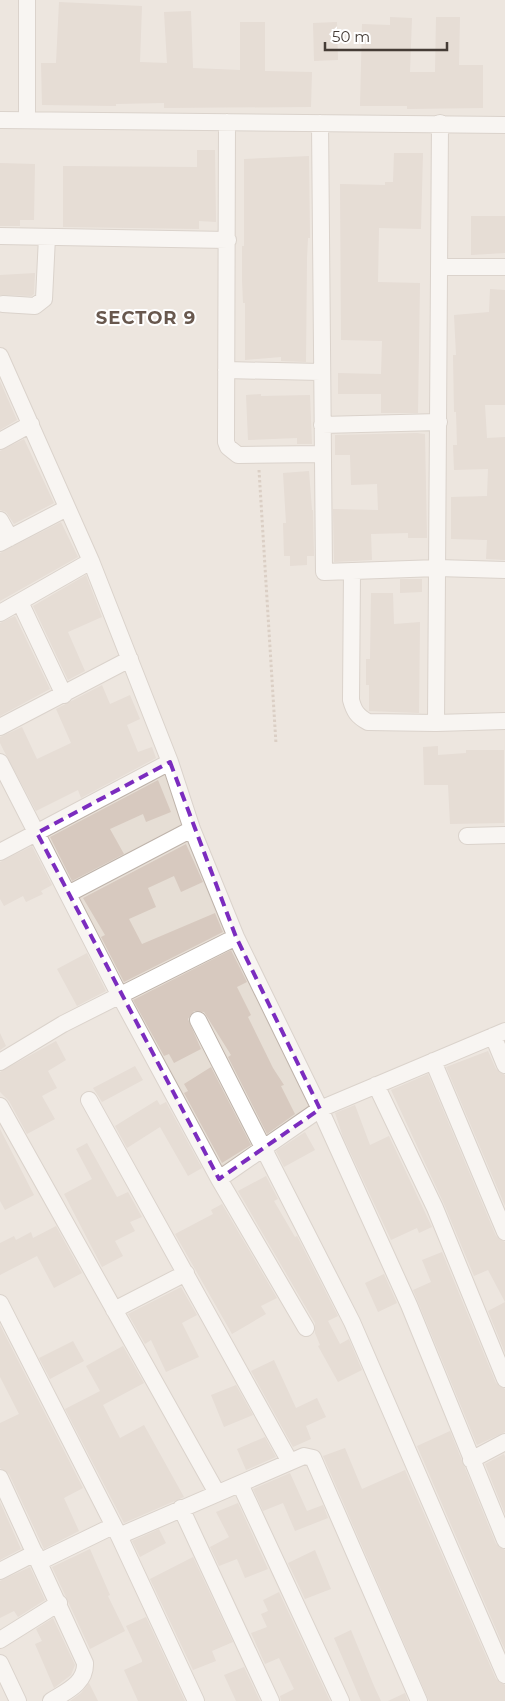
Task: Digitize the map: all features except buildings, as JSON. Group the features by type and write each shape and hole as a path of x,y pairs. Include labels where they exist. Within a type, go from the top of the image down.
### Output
{"street":[{"path":"27,0 27,120"},
{"path":"0,120 505,125"},
{"path":"227,122 226,370 228,447 238,455 322,454"},
{"path":"320,123 324,572 438,568 505,570"},
{"path":"436,723 440,123"},
{"path":"0,236 228,240"},
{"path":"4,304 35,306 44,299 47,237"},
{"path":"440,267 505,267"},
{"path":"2,365 31,424 91,561 170,762 192,829 236,937 320,1109 409,1305 505,1540"},
{"path":"226,370 321,372"},
{"path":"322,425 439,422"},
{"path":"0,441 31,424"},
{"path":"0,520 5,540 67,508"},
{"path":"0,614 91,561"},
{"path":"352,571 351,700 358,716 368,722 505,721"},
{"path":"20,602 64,695"},
{"path":"0,727 130,659"},
{"path":"0,762 120,996 219,1180 306,1328"},
{"path":"0,852 170,762"},
{"path":"68,894 192,829"},
{"path":"467,836 505,835"},
{"path":"0,1062 63,1024 236,937"},
{"path":"198,1020 352,1322 381,1384 505,1675"},
{"path":"219,1180 320,1109 499,1033 505,1065"},
{"path":"433,1061 505,1232"},
{"path":"376,1085 435,1208 505,1379"},
{"path":"89,1100 290,1462"},
{"path":"0,1106 217,1493"},
{"path":"114,1310 186,1273"},
{"path":"0,1304 116,1531 196,1701"},
{"path":"471,1460 505,1442"},
{"path":"0,1571 181,1508 290,1462 309,1456 316,1462 419,1701"},
{"path":"0,1478 85,1663 85,1674 78,1684 51,1701"},
{"path":"240,1484 341,1701"},
{"path":"181,1508 271,1701"},
{"path":"0,1640 59,1603"},
{"path":"0,1663 18,1701"}],"path":[{"path":"258,454 276,744"}],"highlighted area":[{"path":"170,762 236,937 320,1109 219,1179 37,833"}],"shaded area":[{"name":"SECTOR 9","path":"0,0 505,0 505,1701 0,1701"}],"district":[{"name":"SECTOR 9","path":"146,318"}]}
